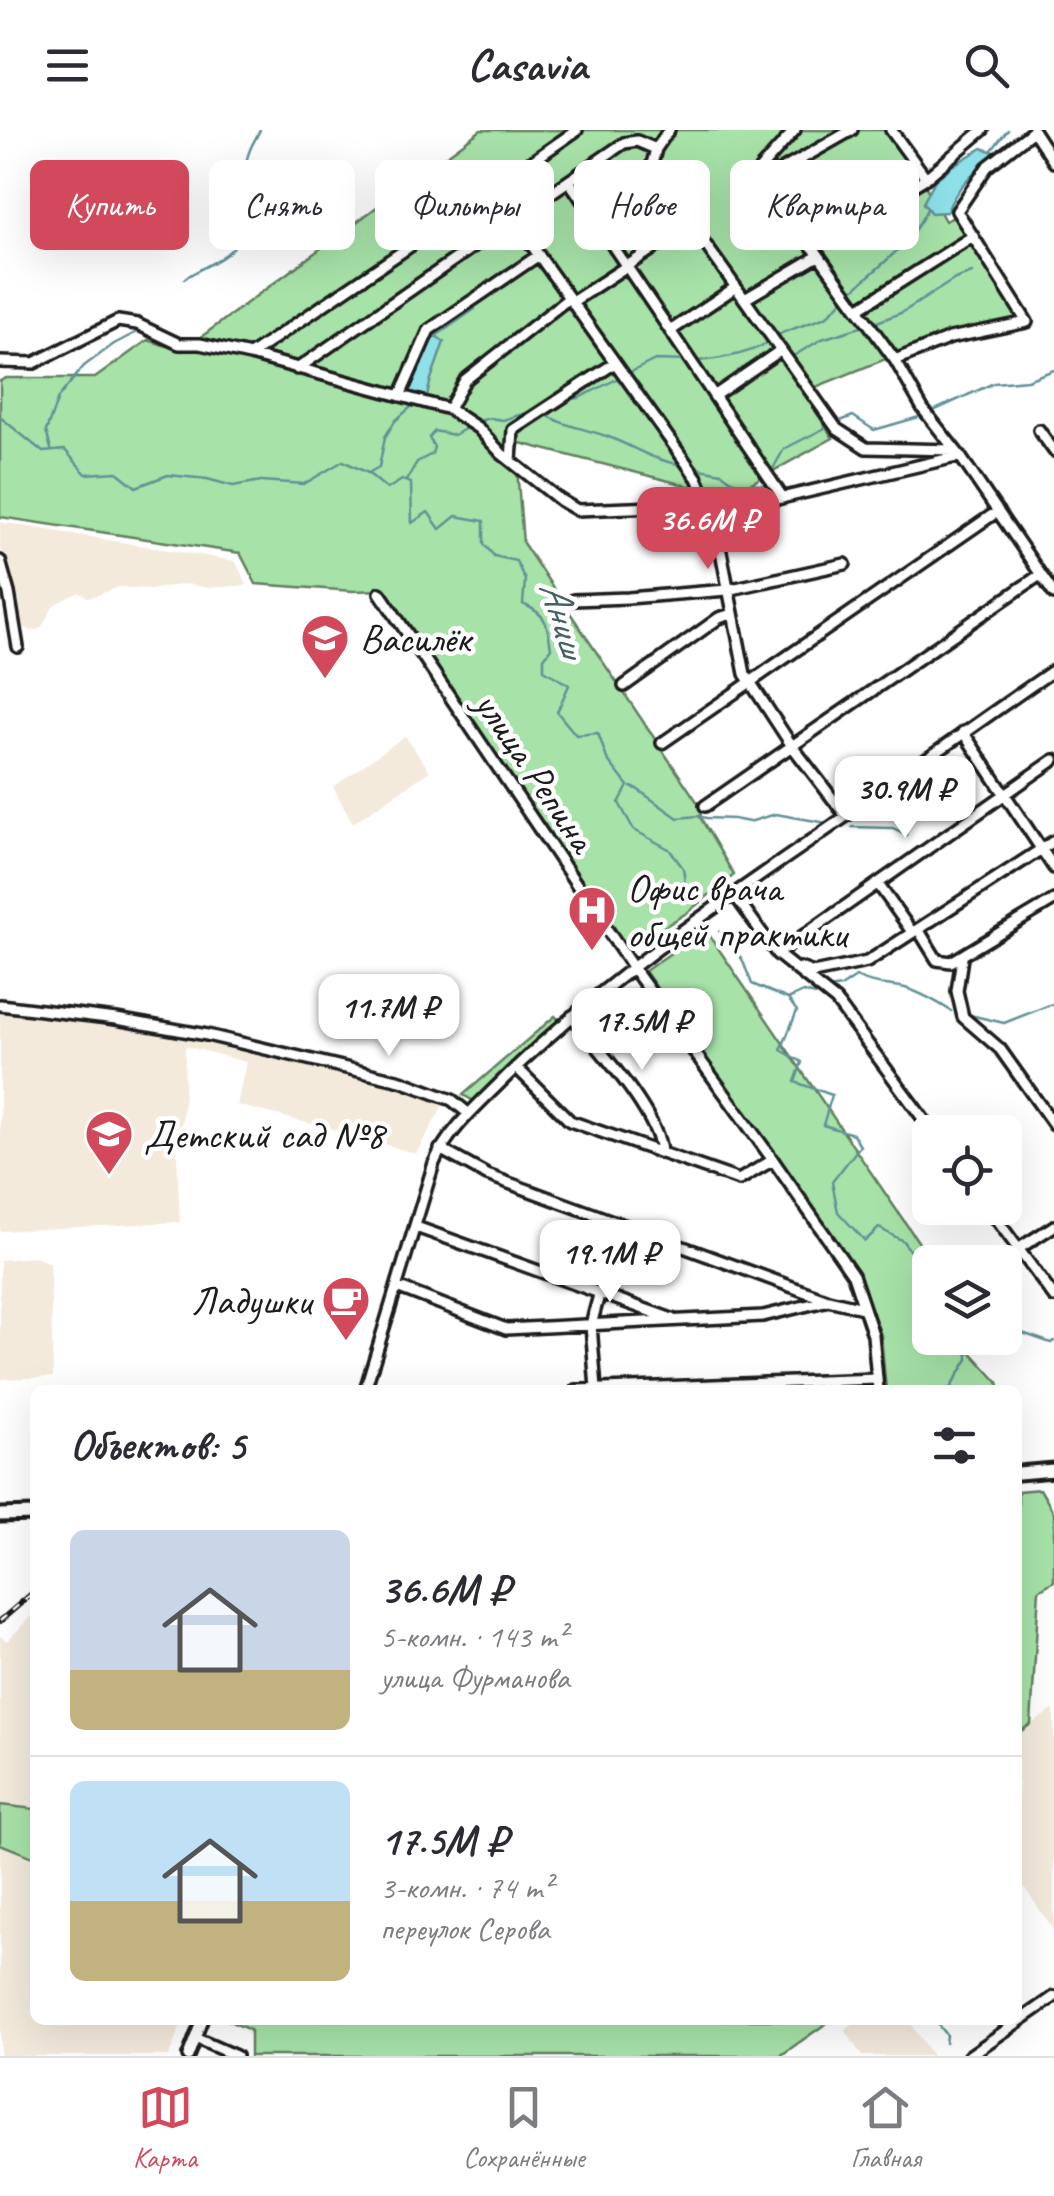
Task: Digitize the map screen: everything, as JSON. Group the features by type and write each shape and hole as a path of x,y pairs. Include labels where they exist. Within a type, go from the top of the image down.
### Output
{"main road":[{"path":"1022,1473 1054,1470"},
{"path":"0,1515 30,1514"}],"street":[{"path":"250,355 577,130"},
{"path":"652,160 669,130"},
{"path":"767,160 795,130"},
{"path":"799,160 852,130"},
{"path":"891,130 926,178"},
{"path":"745,299 926,178 983,130"},
{"path":"895,360 950,338 1027,322 957,211 988,167 1033,130 1054,162"},
{"path":"554,191 624,143 638,141 656,148"},
{"path":"569,181 783,498"},
{"path":"858,309 972,236"},
{"path":"297,369 468,250"},
{"path":"535,250 718,513"},
{"path":"448,409 464,380 570,300 652,250"},
{"path":"710,250 838,429 866,448 957,453"},
{"path":"816,251 1054,594"},
{"path":"400,396 429,330 539,255"},
{"path":"670,330 736,287"},
{"path":"0,362 34,363 118,321 137,324 179,344 200,344 250,355 448,409 478,428 511,461 576,510 709,505"},
{"path":"714,396 781,350"},
{"path":"511,461 514,430 615,363"},
{"path":"1039,430 1054,451"},
{"path":"718,513 957,453"},
{"path":"662,743 998,511"},
{"path":"718,513 715,520 745,674 792,746 846,816"},
{"path":"0,561 18,647"},
{"path":"573,600 727,590 845,564"},
{"path":"705,806 1040,575"},
{"name":"улица Репина","path":"380,594 632,968 853,1275 873,1334 878,1385"},
{"path":"624,686 718,618 732,614"},
{"path":"0,624 14,621"},
{"path":"367,1385 434,1163 440,1149 469,1114 516,1066 632,968 1054,670"},
{"path":"964,732 1054,868"},
{"path":"778,954 1054,760"},
{"path":"789,964 813,972 867,962 1054,840"},
{"path":"878,884 937,960 952,962 1054,900"},
{"path":"734,894 778,954 836,1000 921,1115"},
{"path":"962,958 957,992 963,1017 1000,1049 1054,1125"},
{"path":"0,1005 207,1035 400,1081 452,1100 469,1114"},
{"path":"572,1016 631,1092 657,1132 661,1152"},
{"path":"516,1066 570,1120 739,1180 773,1160"},
{"path":"440,1149 487,1175 828,1300 863,1308"},
{"path":"596,1385 591,1326 618,1224"},
{"path":"1022,1246 1054,1226"},
{"path":"416,1227 679,1321"},
{"path":"1022,1254 1054,1297"},
{"path":"396,1288 506,1329 763,1316 828,1300"},
{"path":"1022,2019 1054,1997"},
{"path":"188,2056 200,2025"},
{"path":"969,2056 1014,2025"},
{"path":"196,2038 236,2056"}],"shaded area":[{"path":"0,522 235,561 247,585 119,587 89,598 79,592 54,605 41,628 32,631 23,627 0,547"},
{"path":"405,736 430,771 353,823 333,787"},
{"path":"0,1010 197,1038 370,1078 444,1104 416,1154 237,1105 246,1062 185,1046 182,1122 176,1131 180,1222 0,1231"},
{"path":"34,1257 50,1263 53,1377 0,1379 0,1260"},
{"path":"30,1617 30,1808 0,1805 0,1636 7,1641"},
{"path":"1054,1709 1054,1931 1022,1884 1022,1730"},
{"path":"0,1845 30,1856 30,2025 181,2025 169,2056 0,2056"},
{"path":"852,2025 911,2025 932,2056 862,2056 845,2030"}],"green space":[{"path":"481,130 885,130 907,160 730,160 730,250 919,250 919,177 945,221 956,216 1020,319 948,334 803,392 833,438 728,496 520,443 516,456 523,543 702,809 700,817 734,875 688,912 629,949 384,590 256,584 240,553 0,517 0,381 6,378 95,378 148,340 182,351 319,250 355,250 355,223 375,208 375,250 554,250 554,160 440,160"},
{"path":"705,929 920,1245 912,1245 912,1355 973,1355 999,1385 886,1385 881,1335 859,1277 645,971"},
{"path":"555,1016 560,1021 474,1101 463,1095"},
{"path":"1040,1489 1054,1513 1054,1581 1039,1590 1031,1724 1022,1730 1022,1491"},
{"path":"0,1805 30,1808 30,1856 0,1844"},
{"path":"238,2025 824,2025 780,2056 250,2056 250,2030"}],"water":[{"path":"982,148 997,153 962,186 947,212 931,213 923,203 935,180"},
{"path":"436,336 444,342 426,400 406,394 428,342"}],"waterway":[{"path":"184,279 226,255 238,241 245,219 247,159 260,130"},
{"path":"991,151 1008,130"},
{"path":"852,291 903,244 927,209"},
{"path":"872,324 903,312 955,279 972,273"},
{"path":"777,336 826,317 846,297"},
{"path":"436,336 475,309"},
{"path":"789,356 822,339 864,326"},
{"path":"51,449 46,431 58,398 84,366 137,332"},
{"path":"697,361 744,353 770,341"},
{"path":"566,400 579,398 655,360 689,361"},
{"path":"931,412 994,383 1027,380 1054,370"},
{"path":"370,472 379,467 385,437 395,421 412,406"},
{"path":"479,421 503,420 533,411"},
{"path":"545,414 682,465"},
{"path":"838,422 853,416 874,430 919,417"},
{"name":"Аниш","path":"0,417 43,452 65,450 86,474 117,472 136,487 168,475 233,486 261,481 304,484 343,461 368,473 387,489 402,480 411,483 412,523 428,512 440,529 456,516 484,521 484,544 494,556 516,561 525,580 523,604 537,612 547,626 551,648 544,658 544,670 569,685 557,712 576,735 598,733 607,759 628,786 619,803 634,830 669,849 683,868 686,889 692,898"},
{"path":"770,474 784,449 831,425"},
{"path":"406,481 417,462 432,454 434,447 429,438 434,431 454,435 465,429"},
{"path":"695,468 722,473 737,484 764,485 766,481"},
{"path":"631,787 678,818 698,816 749,822 776,814 827,823"},
{"path":"852,827 893,828 907,835"},
{"name":"Аниш","path":"719,931 742,959 752,984 788,999 797,1011 781,1050 802,1062 795,1082 832,1095 823,1125 853,1134 860,1146 832,1182 838,1212 865,1241 879,1228 903,1241 912,1254"},
{"path":"828,989 841,987 856,977 911,990 951,1011"},
{"path":"788,999 803,992 821,993"},
{"path":"970,1015 1004,1023 1054,1006"},
{"path":"1022,1333 1054,1341"},
{"name":"Аниш","path":"952,1385 968,1355"},
{"name":"Аниш","path":"938,2025 946,2035 945,2043"}],"railway":[{"path":"0,1621 30,1595"}],"place":[{"name":"Василёк","path":"325,680"},
{"name":"Офис врача общей практики","path":"592,952"},
{"name":"Детский сад №8","path":"109,1176"},
{"name":"Ладушки","path":"346,1342"}]}
